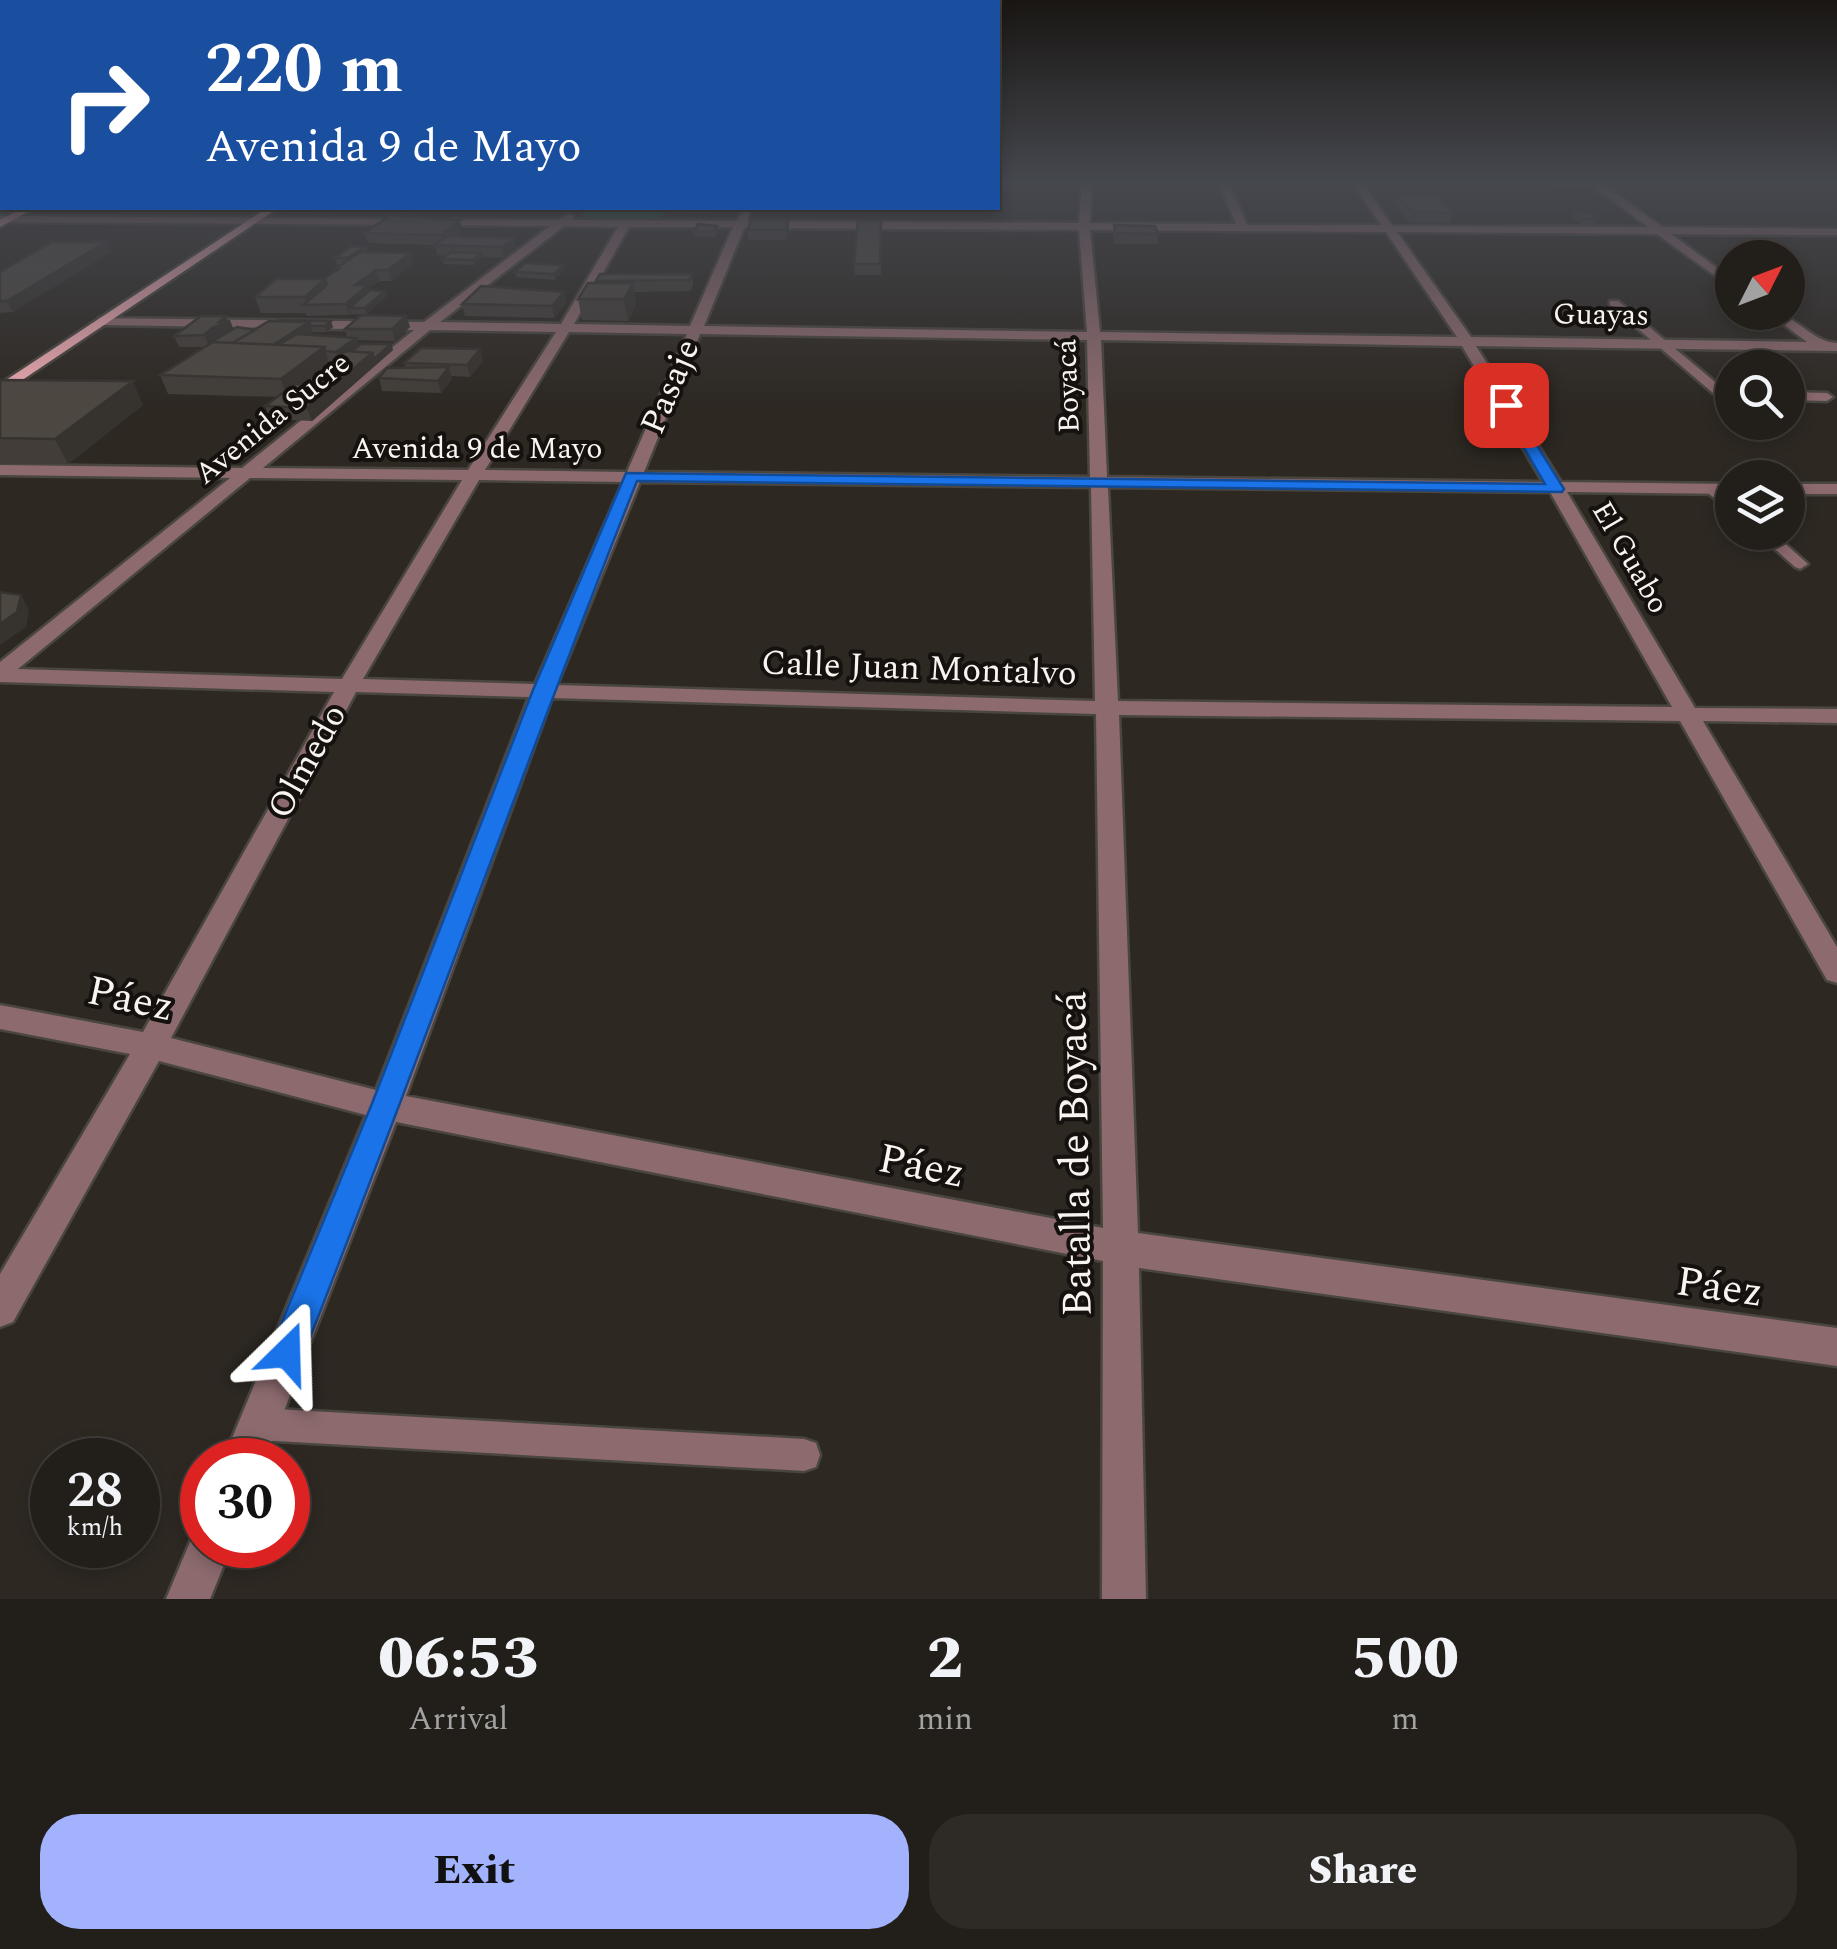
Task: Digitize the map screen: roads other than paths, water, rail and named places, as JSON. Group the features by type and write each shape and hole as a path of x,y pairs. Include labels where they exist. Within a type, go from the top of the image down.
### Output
{"main road":[{"path":"0,391 200,257"}],"street":[{"name":"Avenida Sucre","path":"0,674 517,257"},
{"name":"Olmedo","path":"0,1309 151,1046 350,682 606,257"},
{"name":"Pasaje","path":"253,1438 386,1106 543,690 725,257"},
{"name":"Boyacá","path":"1087,257 1094,336 1107,708"},
{"name":"El Guabo","path":"1410,257 1556,489 1837,972"},
{"path":"1692,257 1715,272"},
{"name":"Guayas","path":"104,321 1830,347"},
{"path":"1802,330 1830,347 1837,357"},
{"name":"Avenida 9 de Mayo","path":"0,470 1715,488"},
{"path":"1805,489 1837,490"},
{"name":"Calle Juan Montalvo","path":"0,674 1107,708 1837,716"},
{"name":"Batalla de Boyacá","path":"1107,708 1121,1248 1124,1599"},
{"name":"Páez","path":"0,1017 151,1046 386,1106 1121,1248 1837,1347"},
{"path":"188,1599 201,1568"}],"lane":[{"path":"1614,304 1715,388"},
{"path":"1805,396 1827,397"},
{"path":"1710,488 1715,492"},
{"path":"1784,550 1800,564"},
{"path":"258,1424 804,1454"}]}
